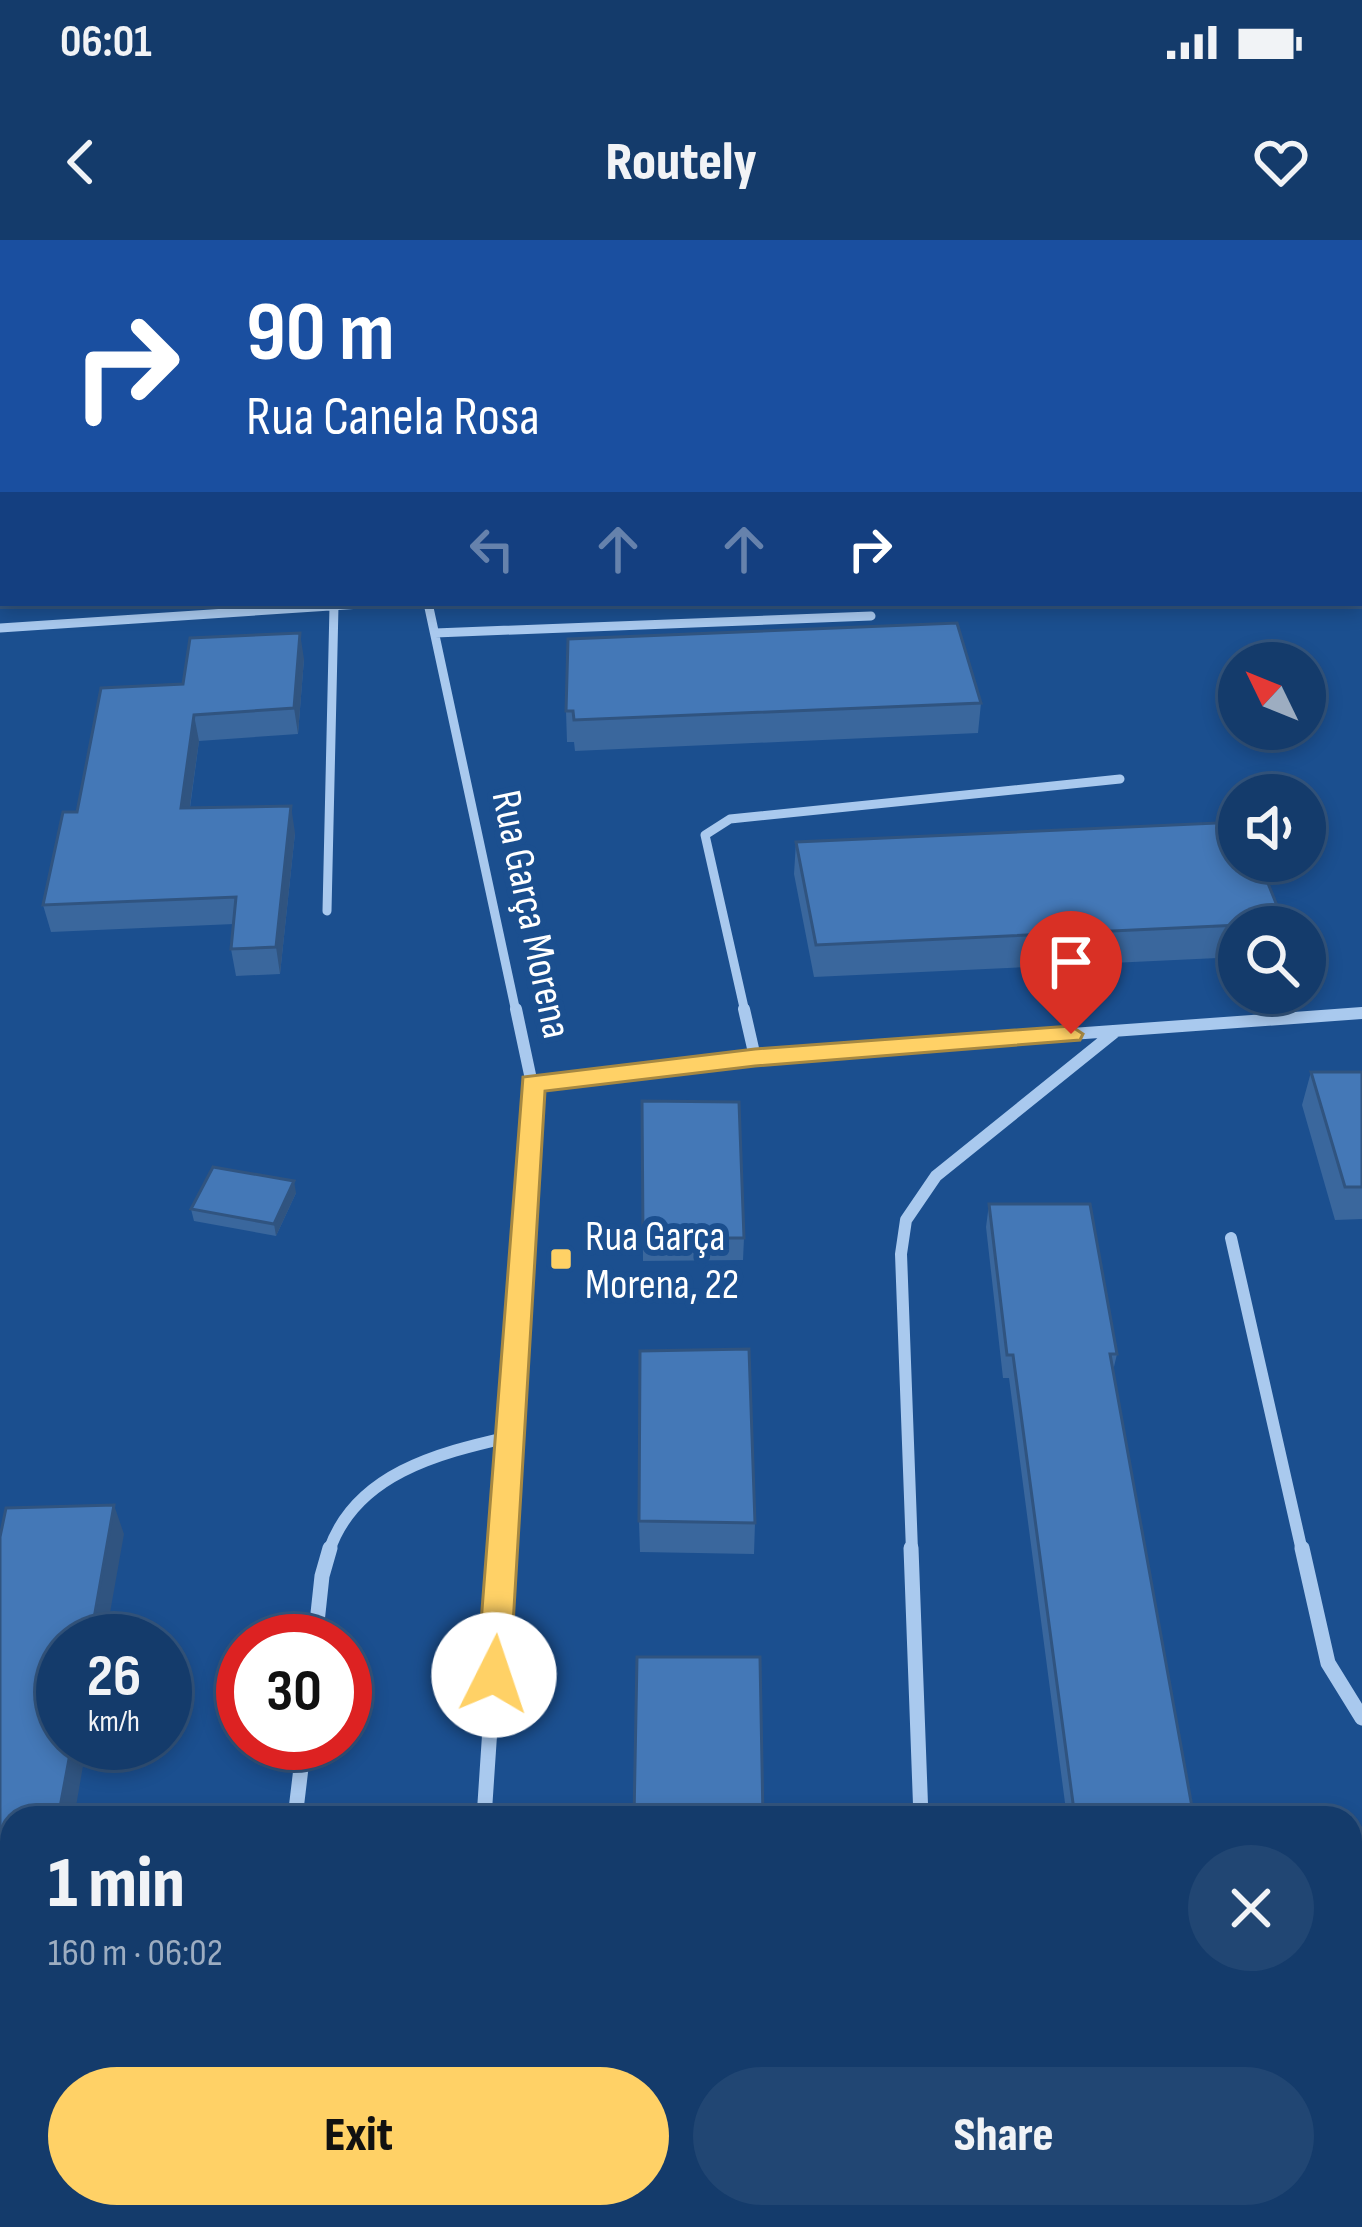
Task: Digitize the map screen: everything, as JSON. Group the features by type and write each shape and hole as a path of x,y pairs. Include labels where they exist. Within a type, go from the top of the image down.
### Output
{"street":[{"path":"0,628 334,606 326,911"},
{"name":"Rua Garça Morena","path":"429,606 532,1084 485,1806"},
{"path":"435,633 871,616"},
{"path":"755,1058 704,835 712,827 730,819 1120,779"},
{"path":"532,1084 755,1058 1362,1013"},
{"path":"921,1806 901,1254 906,1220 936,1176 1116,1031"},
{"path":"1231,1238 1328,1663 1362,1718"},
{"path":"318,1614 324,1564 345,1518 385,1477 430,1454 509,1437"},
{"path":"297,1806 301,1770"}],"building":[{"path":"957,623 981,703 574,720 573,711 566,711 568,639"},
{"path":"300,633 294,708 194,715 181,808 291,806 276,947 231,949 236,897 43,905 63,812 77,812 101,688 183,684 190,638"},
{"path":"1218,823 1218,882 1267,882 1277,906 1218,906 1218,926 816,945 796,842"},
{"path":"1311,1072 1362,1072 1362,1187 1345,1187"},
{"path":"642,1101 739,1102 744,1238 643,1238"},
{"path":"213,1167 294,1181 274,1224 191,1209"},
{"path":"989,1204 1090,1204 1117,1354 1110,1354 1192,1806 1073,1806 1013,1355 1007,1355"},
{"path":"749,1349 755,1523 639,1521 640,1351"},
{"path":"114,1505 95,1614 36,1614 36,1770 67,1770 60,1806 0,1806 0,1537 6,1508"},
{"path":"637,1657 760,1657 763,1806 634,1806"}],"place":[{"name":"Rua Garça Morena, 22","path":"561,1259"}],"route":[{"path":"494,1675 532,1084 755,1058 1071,1034"}]}
